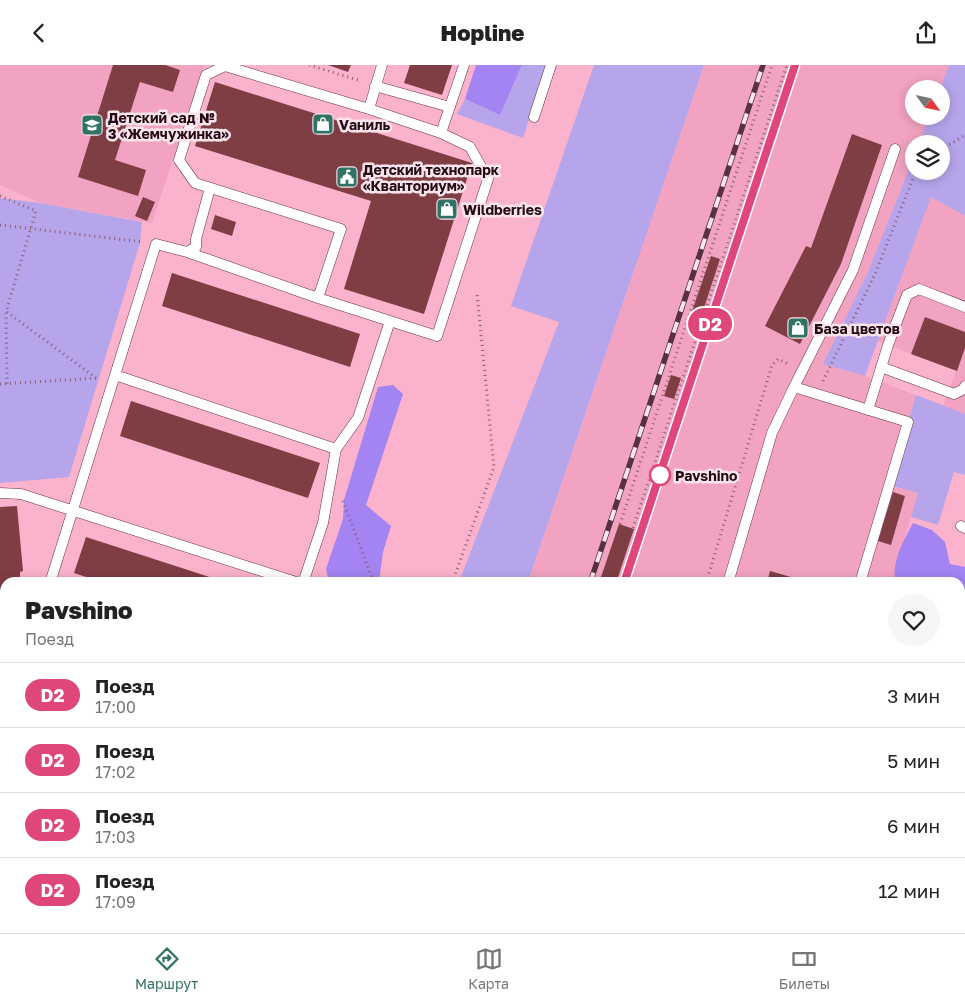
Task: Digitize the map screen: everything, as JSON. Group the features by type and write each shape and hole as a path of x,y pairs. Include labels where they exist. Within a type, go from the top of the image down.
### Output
{"lane":[{"path":"369,109 382,65"},
{"path":"441,133 464,65"},
{"path":"534,117 551,65"},
{"path":"52,577 156,244 187,252 318,298 437,336 488,179 470,147 441,133 369,109 225,66 206,75 179,160 195,183 341,229 318,298"},
{"path":"375,86 450,107"},
{"path":"730,577 772,433 853,270 895,149"},
{"path":"187,252 196,247 196,239 210,188"},
{"path":"868,410 907,295 919,289 965,307"},
{"path":"305,577 323,523 336,449 358,418 390,321"},
{"path":"881,367 954,394 964,389 965,386"},
{"path":"114,376 336,449"},
{"path":"794,387 908,422 862,577"},
{"path":"0,493 21,494 280,577"}],"path":[{"path":"309,65 375,86"},
{"path":"620,524 772,65"},
{"path":"633,528 787,65"},
{"path":"950,144 965,135"},
{"path":"817,394 875,274 912,180"},
{"path":"0,196 36,211 6,312 7,384"},
{"path":"0,225 156,244"},
{"path":"454,577 494,467 477,293"},
{"path":"6,312 96,378"},
{"path":"0,384 114,376"},
{"path":"333,471 372,577"}],"shaded area":[{"name":"Детский сад № 3 «Жемчужинка»","path":"0,65 204,65 152,223 40,203 0,185"},
{"path":"476,65 522,65 500,115 465,99"},
{"path":"522,65 547,65 523,138 457,114 465,99 500,115"},
{"path":"594,65 704,65 530,577 461,577 559,322 511,306"},
{"path":"704,65 949,65 943,80 905,80 905,125 926,125 922,135 905,135 905,180 868,272 824,364 865,376 916,395 889,485 918,493 893,577 530,577"},
{"path":"949,65 965,65 965,216 931,197 865,376 823,364 868,272 905,180 950,180 950,135 922,135 926,125 950,125 950,80 943,80"},
{"path":"931,197 965,216 965,414 943,406 956,371 878,341"},
{"path":"0,198 40,203 142,222 140,243 69,477 0,483"},
{"path":"393,385 403,394 366,505 391,526 383,552 380,577 328,577 326,569 343,519 344,500 378,387"},
{"path":"916,395 965,414 965,475 954,472 938,525 911,517 918,493 889,485"},
{"path":"913,523 932,530 945,542 950,564 965,567 965,577 895,577 895,566 902,544"}],"building":[{"path":"113,65 165,65 180,70 173,92 140,82 115,160 146,170 138,196 78,177"},
{"path":"328,65 351,65 348,72"},
{"path":"410,65 452,65 442,95 404,83"},
{"path":"215,82 472,163 424,314 344,289 371,201 195,146"},
{"path":"852,134 882,145 841,264 800,344 765,326 806,246 811,248"},
{"path":"143,197 155,202 147,221 135,216"},
{"path":"215,215 236,222 232,236 211,229"},
{"path":"711,256 720,259 702,314 692,311"},
{"path":"172,273 360,334 350,367 162,306"},
{"path":"925,317 965,332 965,348 957,371 911,354"},
{"path":"671,375 681,378 674,399 664,396"},
{"path":"131,401 320,463 308,498 120,436"},
{"path":"893,492 905,496 891,545 878,541"},
{"path":"17,506 23,571 20,572 20,577 0,577 0,507"},
{"path":"619,524 634,529 618,577 601,577"},
{"path":"86,537 210,577 86,577 74,573"},
{"path":"770,571 791,577 768,577"}],"railway":[{"path":"592,577 763,65"},
{"path":"626,577 795,65"}],"train":[{"name":"D2","path":"626,577 795,65"}],"place":[{"name":"Vаниль","path":"323,124"},
{"name":"Детский сад № 3 «Жемчужинка»","path":"92,125"},
{"name":"Детский технопарк «Кванториум»","path":"347,177"},
{"name":"Wildberries","path":"447,209"},
{"name":"База цветов","path":"798,328"},
{"name":"Pavshino","path":"660,475"}]}
